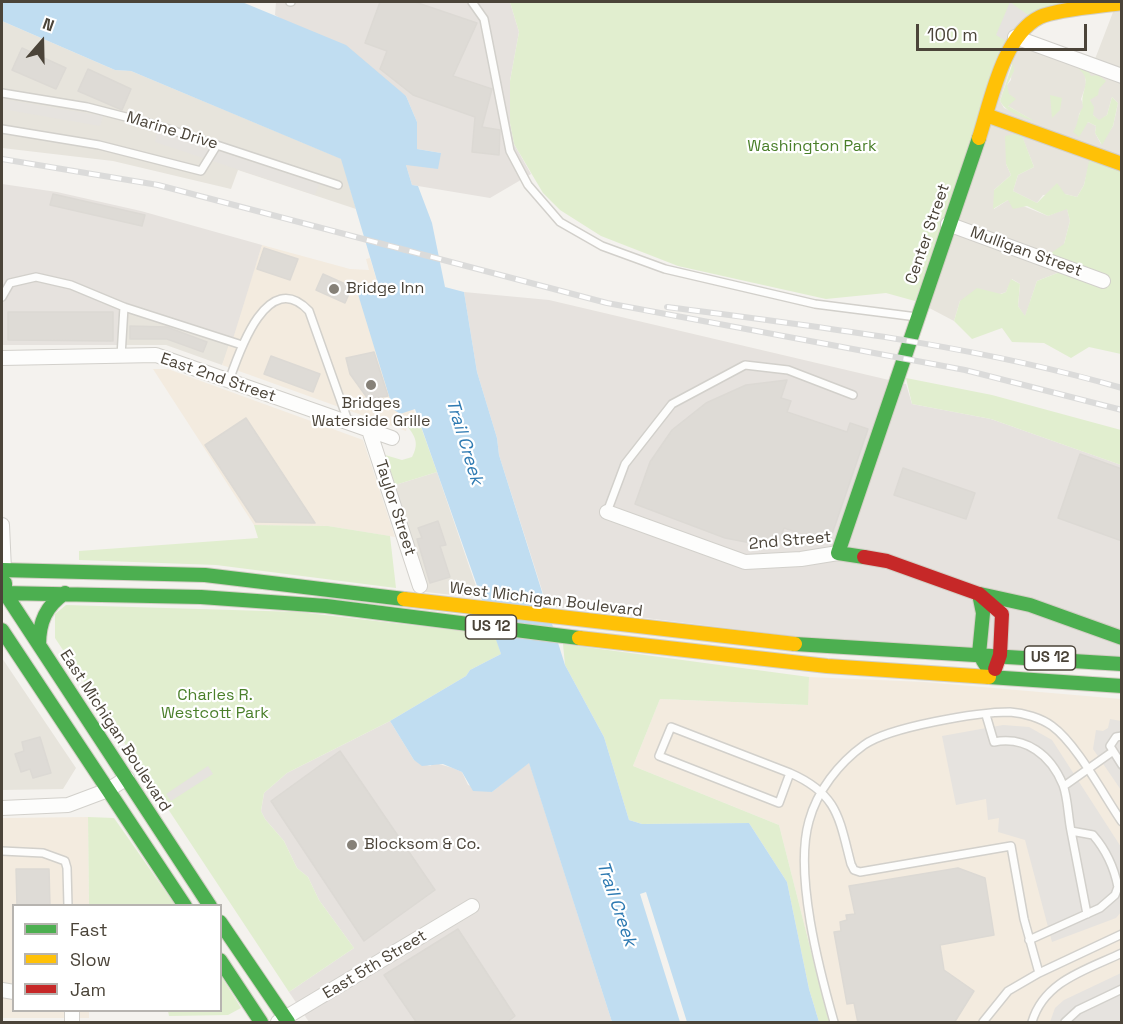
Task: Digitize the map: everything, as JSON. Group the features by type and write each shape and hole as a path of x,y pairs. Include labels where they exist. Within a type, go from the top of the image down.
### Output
{"main road":[{"name":"Center Street","path":"838,553 906,358 948,224 1015,37 1030,21 1041,16 1122,3"},
{"path":"986,115 1122,164"},
{"name":"2nd Street","path":"838,553 887,561 979,594 1002,614 1000,655 992,676"},
{"path":"3,570 3,593"},
{"name":"West Michigan Boulevard","path":"3,570 205,575 651,629 828,647 979,654"},
{"name":"West Michigan Boulevard","path":"3,593 201,597 326,606 656,648 827,666 992,676"},
{"name":"East Michigan Boulevard","path":"3,593 209,904"},
{"path":"39,645 38,627 44,612 51,603 65,593"},
{"path":"992,676 979,654 983,613 979,594 1030,605 1122,638"},
{"path":"2,630 183,904"},
{"name":"US 12","path":"979,654 1122,664"},
{"name":"US 12","path":"992,676 1122,686"},
{"path":"222,925 283,1021"},
{"path":"222,963 261,1023"}],"street":[{"path":"1015,37 1122,76"},
{"name":"Mulligan Street","path":"948,224 1103,281"},
{"name":"East 2nd Street","path":"2,358 156,355 392,438"},
{"name":"Taylor Street","path":"369,430 420,586"},
{"name":"2nd Street","path":"607,512 745,562 801,559 838,553"},
{"path":"2,525 3,570"},
{"path":"2,807 68,805 108,790 127,778"},
{"name":"East 5th Street","path":"283,1021 472,906"}],"lane":[{"path":"472,2 483,20 510,151 528,185 561,222 602,246 665,269 815,304 917,317"},
{"name":"Marine Drive","path":"2,93 87,107 153,124 338,185"},
{"path":"2,129 99,146 201,171 217,145"},
{"path":"2,297 10,283 36,277 71,285 124,307 242,345"},
{"path":"229,381 242,345 254,321 274,302 285,300 303,305 309,311 349,424"},
{"path":"121,356 124,307"},
{"path":"607,512 625,464 672,404 745,365 788,370 853,395"},
{"path":"834,1023 813,932 806,886 805,845 808,822 822,791 848,759 865,744 911,727 1010,712 1033,716 1051,725 1065,737 1122,822"},
{"path":"986,715 992,740 1024,742 1034,747 1055,771 1064,786 1087,914"},
{"path":"790,773 779,803 659,756 671,727 790,773 822,791 840,822 851,864 854,870 860,872 1011,846 1029,940 1039,973"},
{"path":"1122,736 1112,740 1112,752 1122,765"},
{"path":"1064,786 1112,752"},
{"path":"1029,940 1100,908 1115,895 1118,887 1116,876 1106,852 1093,835 1071,831"},
{"path":"2,851 43,853 65,861 68,904"},
{"path":"983,1023 1008,991 1039,973 1122,934"},
{"path":"1032,1023 1043,998 1053,988 1122,953"},
{"path":"1065,1023 1078,1010 1122,989"}],"shaded area":[{"path":"276,2 510,2 519,32 510,81 510,123 514,144 531,174 490,198 412,185 406,165 441,153 417,149 417,122 406,96 275,15"},
{"path":"1010,2 1028,15 1006,41 996,35"},
{"path":"1121,3 1121,164 1090,161 1084,185 1077,197 1065,194 1043,195 1037,203 1013,191 1018,175 1034,167 1021,134 1006,164 1011,175 994,190 994,209 1008,200 1048,216 1067,208 1070,221 1064,244 1068,263 1060,272 1037,281 1025,317 1018,306 1020,284 1012,279 1006,292 960,301 954,321 916,301 1006,40 1095,59 1115,7","holes":["1012,62 1011,80 1007,85 1008,106 1032,120 1004,108 1000,101","1085,74 1091,77 1090,100 1093,115 1099,121 1107,115 1112,97 1118,103 1113,126 1101,144 1095,133 1096,126 1088,122 1074,132 1078,125 1079,114 1084,107 1081,99 1086,85"]},
{"path":"2,21 115,70 131,71 342,159 356,209 238,170 231,189 113,161 2,148"},
{"path":"2,99 103,116 100,126 2,109"},
{"path":"157,131 319,184 315,195 155,142"},
{"path":"2,184 57,192 141,211 262,245 232,342 124,307 122,345 2,345"},
{"path":"262,245 350,269 369,270 366,259 370,258 378,285 357,291 420,424 407,426 406,431 222,365"},
{"path":"464,292 549,300 906,384 912,404 991,419 1121,465 1121,660 793,636 547,606 499,455 497,438 477,372"},
{"path":"124,307 232,342 222,365 166,345 122,345"},
{"path":"153,369 168,369 363,440 395,537 328,526 254,525"},
{"path":"437,472 480,598 426,592 395,485"},
{"path":"2,658 76,768 63,789 2,790"},
{"path":"809,677 924,682 1121,699 1121,1022 829,1022 779,825 633,766 660,699 807,705"},
{"path":"1110,719 1121,721 1121,790 1093,749 1096,730 1103,731 1108,728"},
{"path":"390,721 414,760 430,766 435,763 462,772 468,785 492,792 529,762 612,1022 309,1022 289,992 354,948 319,900 308,877 297,868 284,841 265,819 261,811 264,793 287,773"},
{"path":"1003,725 1029,727 1052,740 1121,847 1121,912 1116,918 1052,942 1025,840 998,832 999,818 988,820 986,799 956,805 942,736"},
{"path":"208,766 213,774 171,801 166,794"},
{"path":"88,817 89,904 12,904 12,1012 89,1012 89,1018 2,1018 2,818"},
{"path":"1121,973 1121,1022 1050,1022 1055,1008 1064,1000"}],"green space":[{"name":"Washington Park","path":"510,2 1087,2 1031,13 915,301 886,293 826,299 678,266 601,236 560,210 543,193 514,144 510,123 510,81 519,32"},
{"path":"1013,62 1014,71 1007,85 1009,94 1016,99 1008,106 1036,122 1011,112 1000,101"},
{"path":"1077,66 1086,66 1091,76 1098,75 1106,81 1099,89 1098,95 1090,100 1094,107 1093,115 1099,120 1107,115 1112,97 1118,103 1113,126 1102,145 1095,133 1096,126 1088,122 1079,137 1073,132 1083,107 1082,99 1086,84"},
{"path":"1050,95 1062,98 1060,110 1052,118"},
{"path":"1021,133 1034,167 1018,175 1013,191 1037,203 1057,183 1065,194 1077,197 1084,185 1089,161 1121,164 1121,354 1089,347 1071,358 1044,343 1012,342 1002,328 972,339 954,321 960,301 977,288 1001,294 1006,292 1011,279 1020,284 1018,306 1025,316 1037,281 1060,272 1068,263 1051,253 1064,244 1070,221 1067,209 1048,216 1027,206 1013,209 1008,200 993,209 994,190 1011,175 1006,164 1005,136"},
{"path":"906,378 992,395 1121,430 1121,465 991,419 912,404"},
{"path":"420,424 437,472 395,485 385,455 402,460 412,457 416,441 407,426"},
{"path":"254,525 328,526 390,536 396,588 216,565 79,560 79,551 258,538"},
{"name":"Charles R. Westcott Park","path":"66,605 299,612 495,635 501,654 470,670 466,676 390,721 287,773 264,793 261,811 265,819 284,841 297,868 308,877 319,900 354,948 289,992 55,638 55,614"},
{"path":"563,644 809,677 808,705 660,699 633,766 779,825 829,1022 819,1022 809,989 787,882 749,823 642,824 629,820 604,737 565,665"},
{"path":"88,817 114,818 174,904 89,904"},
{"path":"222,978 241,1008 228,1015 169,1016 168,1012 222,1012"}],"water":[{"name":"Trail Creek","path":"2,2 242,2 346,45 406,96 417,122 417,149 441,153 438,169 406,165 412,185 418,186 432,223 445,287 464,292 477,372 497,438 499,455 565,665 604,737 629,820 642,824 749,823 787,882 809,989 819,1022 687,1022 646,892 640,894 680,1022 612,1022 529,763 492,792 473,791 462,772 443,764 422,766 414,760 390,721 466,676 470,670 501,654 415,409 400,414 393,409 357,291 378,284 341,159 131,71 115,70 2,21"}],"building":[{"path":"380,2 415,2 477,23 453,76 492,89 482,127 500,130 499,155 472,152 475,117 413,95 380,69 387,51 365,43"},
{"path":"22,48 66,68 56,89 12,70"},
{"path":"88,69 131,89 122,110 78,91"},
{"path":"53,194 145,215 142,226 50,205"},
{"path":"264,248 298,259 290,280 257,269"},
{"name":"Bridge Inn","path":"323,274 352,287 345,303 316,290"},
{"path":"8,312 113,312 113,341 8,340"},
{"path":"130,326 167,327 207,342 203,352 167,339 130,339"},
{"name":"Bridges Waterside Grille","path":"374,352 388,396 368,399 350,374 346,358"},
{"path":"271,356 320,374 313,392 264,374"},
{"path":"787,380 781,398 791,401 787,412 847,432 850,423 868,429 829,543 784,528 777,548 725,538 635,504 650,462 672,430 706,403 746,385"},
{"path":"246,418 315,523 256,522 205,445"},
{"path":"1080,454 1122,469 1122,541 1058,518"},
{"path":"903,468 975,493 966,519 894,495"},
{"path":"438,521 446,545 440,546 450,577 430,583 417,539 422,538 418,528"},
{"path":"40,737 51,773 33,778 30,769 21,772 15,754 24,751 22,742"},
{"name":"Blocksom & Co.","path":"340,751 435,890 364,941 271,801"},
{"path":"958,868 985,878 994,935 940,945 944,970 974,991 954,1023 858,1023 854,1003 847,1004 834,932 841,931 840,922 847,920 846,915 855,914 849,886"},
{"path":"16,869 49,869 50,904 17,904"},
{"path":"458,929 515,1016 506,1023 417,1023 384,975"}],"railway":[{"path":"2,159 158,185 607,303 965,370 1122,410"},
{"path":"667,307 839,330 953,349 1010,360 1122,388"}],"traffic: fast":[{"path":"864,557 838,553 979,138"},
{"path":"2,570 205,575 404,599"},
{"path":"5,583 5,593 209,904"},
{"path":"2,593 201,597 326,606 579,638"},
{"path":"39,645 40,629 45,615 53,603 65,593"},
{"path":"979,594 983,613 979,654 987,667"},
{"path":"980,594 1030,605 1122,638"},
{"path":"2,630 184,904"},
{"path":"795,644 1122,664"},
{"path":"989,677 1122,686"},
{"path":"222,925 288,1022"},
{"path":"222,963 261,1022"}],"traffic: slow":[{"path":"979,138 1000,70 1017,38 1027,26 1048,14 1122,3"},
{"path":"986,115 1122,164"},
{"path":"404,599 795,644"},
{"path":"579,638 827,666 989,677"}],"traffic: jam":[{"path":"864,557 887,561 979,594 1002,614 1000,655 995,669"}],"place":[{"name":"Bridge Inn","path":"334,289"},
{"name":"Bridges Waterside Grille","path":"371,385"},
{"name":"Blocksom & Co.","path":"352,845"}]}
